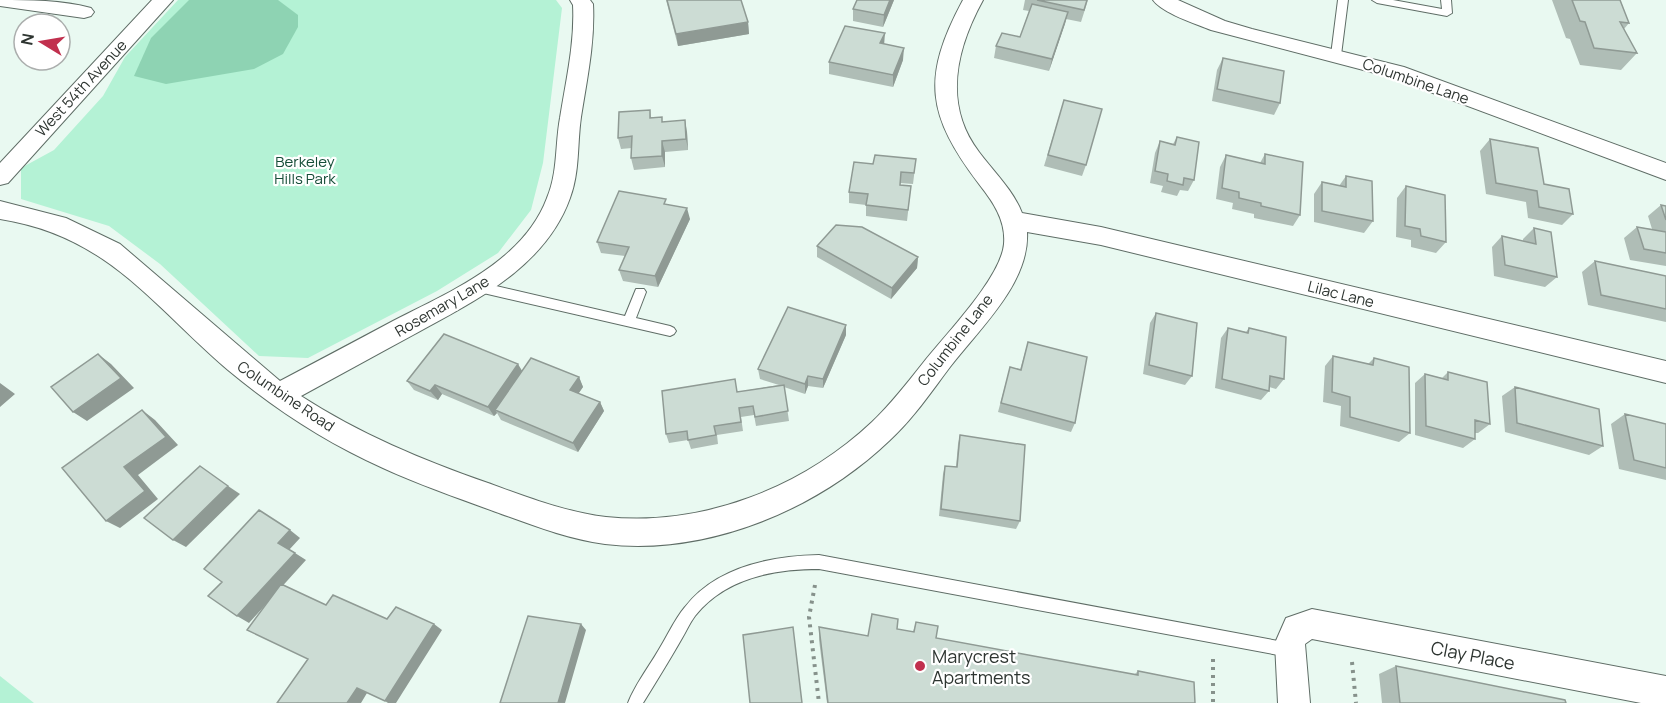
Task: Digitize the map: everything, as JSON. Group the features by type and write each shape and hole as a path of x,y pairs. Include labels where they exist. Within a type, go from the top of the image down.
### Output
{"street":[{"path":"0,0 84,12"},
{"name":"West 54th Avenue","path":"0,177 163,0"},
{"name":"Rosemary Lane","path":"280,394 479,287 501,272 537,238 560,197 585,35 583,4 580,0"},
{"path":"973,0 954,43 945,99 951,125 1016,221"},
{"name":"Columbine Lane","path":"1163,0 1188,15 1233,30 1396,72 1666,172"},
{"name":"Columbine Road","path":"0,210 38,217 78,232 114,252 230,357 309,415 362,445 455,485 564,523 640,533"},
{"name":"Lilac Lane","path":"1016,221 1113,239 1666,372"},
{"name":"Columbine Lane","path":"640,533 697,527 768,505 824,476 877,435 927,376 1009,268 1018,235 1016,221"},
{"name":"Clay Place","path":"1290,647 1297,629 1312,624 1666,692"},
{"path":"1290,647 1294,703"}],"lane":[{"path":"1336,55 1343,0"},
{"path":"1377,0 1447,13 1446,0"},
{"path":"479,287 670,331"},
{"path":"629,322 640,292"},
{"path":"635,703 692,608 712,591 736,577 766,566 819,562 1212,635 1290,647"}],"path":[{"path":"819,562 808,617 819,703"},
{"path":"1212,635 1213,703"},
{"path":"1352,659 1356,703"}],"green space":[{"name":"Berkeley Hills Park","path":"178,0 556,0 562,8 543,163 531,210 498,253 437,291 308,358 259,356 160,264 109,226 21,199 21,168 54,150 103,96 125,57"},
{"path":"0,676 34,703 0,703"}],"shaded area":[{"path":"189,0 278,0 298,15 298,27 283,54 254,69 166,84 134,76 151,38"}],"building":[{"path":"667,0 741,0 748,22 676,34"},
{"path":"857,0 890,0 884,15 853,9"},
{"path":"1037,0 1087,0 1084,10"},
{"path":"1572,0 1620,0 1629,23 1620,22 1637,53 1594,48 1585,22 1580,21"},
{"path":"1032,4 1068,12 1052,59 996,46 1002,33 1020,37"},
{"path":"845,26 885,33 880,43 904,48 893,75 829,62"},
{"path":"1223,58 1284,71 1280,103 1217,89"},
{"path":"1064,100 1102,109 1086,165 1048,155"},
{"path":"650,110 650,118 662,117 662,122 685,120 686,139 662,141 662,156 631,158 632,136 618,138 619,112"},
{"path":"1177,137 1199,142 1194,180 1184,178 1183,185 1167,181 1168,174 1155,171 1160,141 1175,145"},
{"path":"1490,139 1538,148 1544,184 1569,189 1573,214 1539,207 1537,191 1496,183"},
{"path":"1265,154 1303,162 1300,215 1261,206 1261,203 1239,198 1239,192 1222,188 1226,155 1265,164"},
{"path":"875,155 916,159 914,173 901,172 900,185 911,186 908,210 866,205 868,194 849,192 854,162 873,164"},
{"path":"1346,176 1372,181 1373,221 1322,211 1322,182 1346,187"},
{"path":"1406,186 1445,195 1446,242 1421,236 1420,229 1405,226"},
{"path":"619,191 666,199 664,204 687,208 655,276 619,270 629,247 597,242"},
{"path":"1661,205 1666,206 1666,220"},
{"path":"836,225 862,227 918,257 892,288 817,246"},
{"path":"1637,227 1666,232 1666,253 1644,249"},
{"path":"1534,228 1551,232 1557,277 1505,265 1502,236 1536,244"},
{"path":"1595,261 1666,276 1666,309 1601,295"},
{"path":"788,307 846,325 823,379 808,376 805,384 758,369"},
{"path":"1156,313 1197,323 1192,376 1149,365"},
{"path":"1228,328 1248,333 1249,328 1286,337 1284,379 1270,376 1269,391 1222,379"},
{"path":"444,334 518,364 488,407 435,385 430,391 407,381"},
{"path":"1028,342 1087,357 1075,423 1001,403 1010,367 1021,370"},
{"path":"98,354 121,378 73,412 51,387"},
{"path":"1333,356 1373,365 1374,358 1409,367 1410,433 1350,417 1350,397 1332,392"},
{"path":"531,358 579,377 570,390 600,402 573,443 495,410"},
{"path":"1448,372 1487,382 1490,424 1475,420 1475,439 1426,426 1425,374 1448,380"},
{"path":"735,379 737,392 784,385 788,411 755,417 753,406 739,408 741,422 714,426 716,435 688,440 687,431 666,434 662,391"},
{"path":"1515,387 1599,409 1603,446 1517,423"},
{"path":"142,410 166,437 124,467 145,491 106,521 62,468"},
{"path":"1625,414 1666,424 1666,468 1634,460"},
{"path":"960,435 1025,445 1020,521 941,509 945,466 957,467"},
{"path":"200,466 228,486 173,540 144,518"},
{"path":"259,510 290,530 278,543 295,553 237,616 208,596 222,582 204,569"},
{"path":"281,584 326,605 333,595 387,619 396,607 434,624 385,701 357,688 347,703 277,703 308,659 247,630"},
{"name":"Marycrest Apartments","path":"872,614 898,619 897,629 914,632 916,622 938,626 936,638 1138,675 1138,671 1194,682 1195,703 828,703 819,627 868,636"},
{"path":"528,616 581,624 558,703 500,703"},
{"path":"793,627 802,703 750,703 743,635"},
{"path":"1396,666 1565,700 1566,703 1400,703"}],"place":[{"name":"Marycrest Apartments","path":"920,666"}]}
